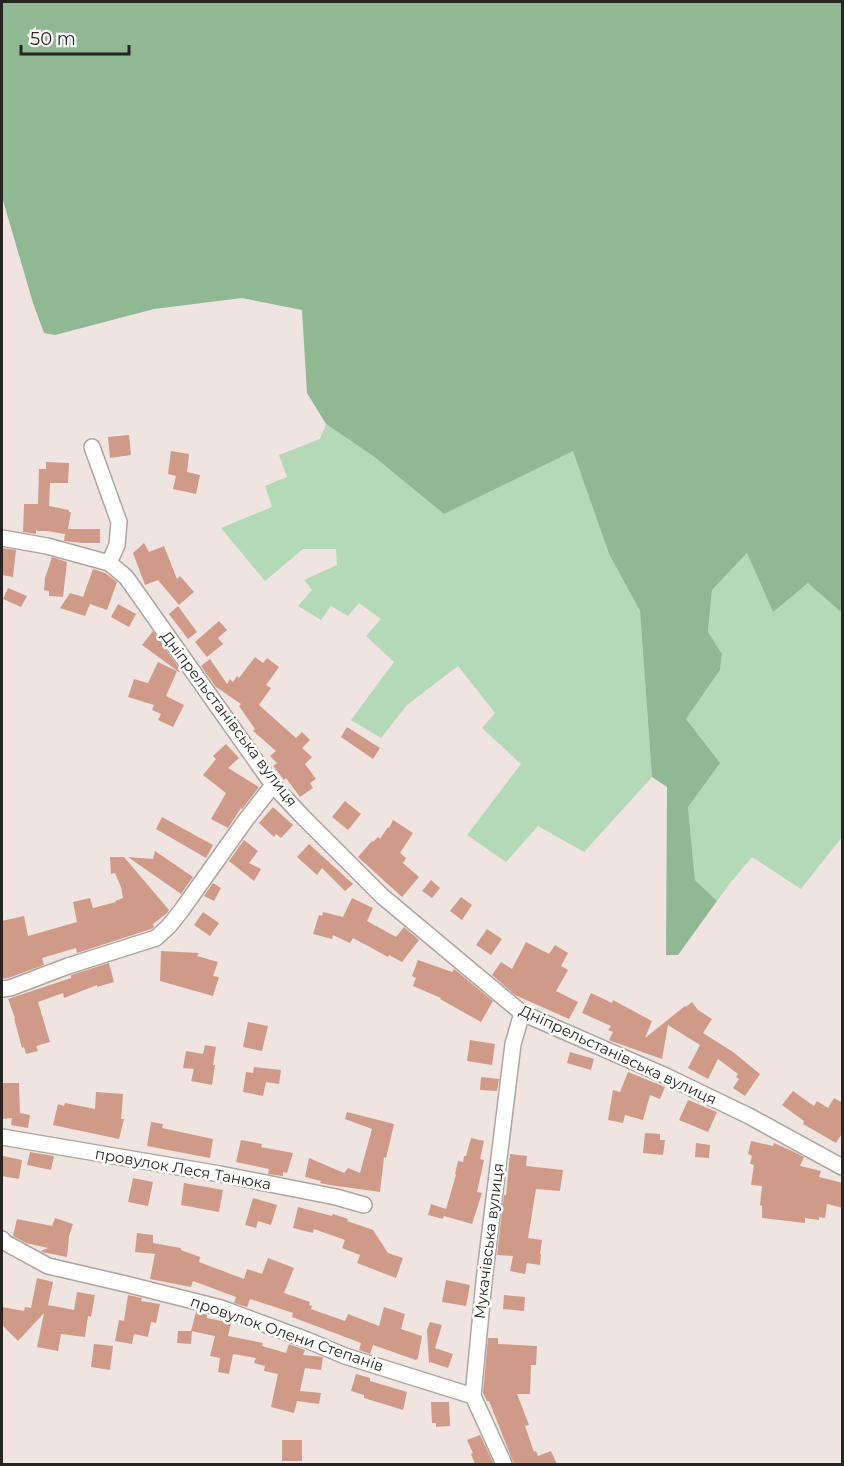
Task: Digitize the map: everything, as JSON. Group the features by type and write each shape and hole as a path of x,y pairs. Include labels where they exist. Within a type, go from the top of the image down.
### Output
{"street":[{"path":"92,447 119,522 117,545 109,563"},
{"name":"Дніпрельстанівська вулиця","path":"2,538 47,546 109,563 126,578 273,785 382,896 522,1013 666,1076 749,1116 843,1167"},
{"path":"2,989 156,938 181,911 273,785"},
{"name":"Мукачівська вулиця","path":"504,1464 473,1396 484,1281 513,1044 522,1013"},
{"name":"провулок Леся Танюка","path":"2,1137 220,1174 364,1204"},
{"name":"провулок Олени Степанів","path":"2,1239 48,1266 220,1308 345,1356 473,1396"}],"green space":[{"path":"2,2 842,2 842,613 808,583 773,612 747,553 712,590 708,632 722,654 720,670 686,719 720,763 688,807 695,880 717,901 678,955 666,955 667,787 652,777 640,611 609,554 573,451 444,514 373,456 326,424 307,393 302,310 242,298 154,309 55,335 44,333 2,197"},
{"path":"326,424 373,456 444,514 573,450 609,554 640,611 652,777 584,852 538,826 506,862 467,835 521,764 482,728 495,713 458,666 407,705 381,738 351,720 394,662 366,636 381,619 359,603 348,616 331,606 321,620 298,606 312,590 304,580 337,565 336,549 303,549 265,581 221,528 272,507 265,486 287,477 279,455 320,439"},
{"path":"747,553 773,611 808,583 842,613 842,837 801,889 752,857 717,901 695,880 688,807 719,763 686,719 720,670 722,654 708,633 712,590"}],"building":[{"path":"129,435 131,455 110,458 108,437"},
{"path":"171,451 189,454 187,472 200,475 196,494 173,489 176,476 168,474"},
{"path":"46,462 69,463 68,483 50,483 49,506 71,512 68,529 100,529 100,543 64,541 65,534 37,531 36,529 36,534 23,532 24,504 38,504 39,469 46,469"},
{"path":"144,543 149,552 164,546 177,579 180,576 194,592 179,605 158,580 145,585 133,553"},
{"path":"2,548 16,550 13,577 2,575"},
{"path":"52,557 67,562 63,597 49,596 49,591 44,590 45,578"},
{"path":"93,569 105,573 117,582 107,610 90,604 85,616 60,608 70,593 83,597"},
{"path":"8,588 27,596 21,607 3,599"},
{"path":"118,604 136,614 129,627 111,617"},
{"path":"178,606 197,632 188,639 169,614"},
{"path":"219,621 227,630 218,638 223,644 207,657 195,642"},
{"path":"153,631 181,671 179,672 142,645"},
{"path":"255,657 263,663 267,658 279,667 266,685 271,688 259,705 296,738 302,732 310,740 302,748 312,757 305,764 316,779 310,783 313,788 300,797 286,778 284,780 273,766 277,763 270,756 276,751 253,731 255,729 239,706 241,704 216,687 201,666 210,659 227,684 230,679 233,682 237,676 239,678"},
{"path":"158,662 177,671 166,696 184,705 173,727 158,720 161,714 152,710 154,705 128,697 134,679 148,683"},
{"path":"347,727 380,748 373,759 341,737"},
{"path":"226,744 239,758 228,768 259,787 228,828 211,819 226,793 203,775 216,759 213,756"},
{"path":"345,801 361,814 348,830 332,817"},
{"path":"273,807 293,825 281,838 276,834 274,837 259,823"},
{"path":"162,817 213,845 206,858 156,829"},
{"path":"393,820 413,833 400,853 406,858 403,863 419,877 402,897 358,857 372,841 378,837 380,839"},
{"path":"244,840 258,851 249,863 261,869 254,881 229,861"},
{"path":"309,844 353,884 345,891 322,868 317,875 297,857"},
{"path":"155,851 193,877 181,894 128,857 153,859"},
{"path":"110,857 124,857 169,910 167,913 153,924 154,927 151,929 77,953 76,948 42,958 44,965 2,979 2,921 24,916 28,936 77,922 73,902 90,898 93,908 123,898 115,873 111,874"},
{"path":"431,880 440,888 432,898 422,891"},
{"path":"213,883 221,888 214,901 204,896"},
{"path":"461,897 472,905 462,920 450,911"},
{"path":"352,898 373,908 367,921 396,937 404,927 419,940 402,962 353,938 350,943 333,935 332,939 313,934 319,915 322,916 323,912 343,917"},
{"path":"203,912 219,923 210,936 194,925"},
{"path":"487,929 502,939 491,955 476,945"},
{"path":"526,942 549,954 555,945 568,953 561,966 568,970 556,991 578,1002 569,1019 515,995 492,975 501,962 512,969"},
{"path":"161,951 199,953 197,956 218,962 213,976 219,977 213,996 160,981"},
{"path":"418,960 452,972 454,969 493,1001 481,1022 441,998 413,986 416,978 412,976"},
{"path":"109,963 114,982 97,987 97,985 64,998 63,993 38,1002 50,1042 36,1046 38,1051 26,1054 24,1047 22,1048 8,999"},
{"path":"591,993 612,1003 613,1000 652,1021 645,1038 692,1002 698,1010 712,1019 703,1033 733,1052 760,1074 745,1096 733,1088 739,1079 736,1077 738,1074 718,1059 708,1079 688,1068 700,1045 668,1025 662,1059 611,1041 609,1040 613,1032 608,1030 611,1026 582,1013"},
{"path":"248,1022 268,1026 262,1051 243,1047"},
{"path":"470,1040 495,1044 492,1065 467,1061"},
{"path":"205,1045 216,1047 212,1085 191,1081 194,1069 183,1068 186,1051 203,1054"},
{"path":"570,1052 594,1059 591,1070 567,1063"},
{"path":"254,1067 281,1070 279,1084 266,1082 263,1096 243,1092 246,1072 253,1073"},
{"path":"628,1072 665,1087 660,1099 650,1095 643,1120 625,1115 623,1123 608,1120 613,1090 620,1092"},
{"path":"481,1077 499,1079 497,1091 480,1090"},
{"path":"2,1083 19,1083 20,1113 30,1115 28,1128 11,1125 12,1118 2,1119"},
{"path":"793,1091 814,1106 817,1101 828,1108 834,1098 843,1103 843,1132 836,1143 803,1124 804,1121 782,1105"},
{"path":"96,1092 123,1094 121,1119 124,1119 119,1139 53,1125 58,1104 64,1106 65,1103 95,1109"},
{"path":"688,1100 717,1112 708,1132 679,1120"},
{"path":"347,1112 394,1124 386,1158 384,1157 380,1192 320,1183 321,1181 305,1177 309,1158 344,1173 348,1168 360,1173 372,1129 345,1119"},
{"path":"151,1122 163,1124 162,1128 213,1139 210,1158 147,1146"},
{"path":"645,1133 660,1134 660,1140 665,1140 663,1155 643,1153"},
{"path":"471,1138 484,1141 480,1159 484,1160 477,1192 482,1193 472,1224 444,1216 458,1161 463,1162"},
{"path":"241,1140 262,1144 261,1147 293,1153 287,1173 283,1172 283,1176 268,1174 269,1169 236,1162"},
{"path":"751,1141 773,1146 774,1143 792,1151 804,1157 800,1166 821,1171 819,1177 843,1183 843,1208 827,1204 825,1218 819,1217 819,1220 805,1218 805,1223 762,1218 762,1206 760,1205 762,1186 751,1185 754,1165 750,1164 752,1156 748,1154"},
{"path":"696,1143 710,1145 709,1158 695,1157"},
{"path":"30,1152 54,1156 51,1170 27,1165"},
{"path":"510,1154 527,1156 526,1166 563,1170 560,1191 536,1189 528,1238 542,1240 540,1265 527,1263 525,1274 510,1271 513,1256 497,1255"},
{"path":"3,1156 22,1160 19,1179 2,1176"},
{"path":"133,1178 153,1182 148,1206 128,1202"},
{"path":"184,1183 223,1190 219,1212 181,1205"},
{"path":"253,1198 277,1205 271,1225 258,1221 256,1228 245,1225"},
{"path":"431,1204 446,1209 443,1219 428,1215"},
{"path":"298,1207 332,1216 333,1214 373,1230 388,1253 403,1258 396,1278 357,1263 360,1255 342,1248 345,1240 314,1229 313,1233 293,1228"},
{"path":"55,1218 73,1224 67,1257 42,1252 48,1248 26,1243 13,1236 17,1219 52,1226"},
{"path":"137,1233 153,1235 153,1243 181,1248 181,1250 200,1257 199,1262 244,1279 247,1269 262,1274 268,1258 294,1268 284,1293 310,1302 311,1309 345,1321 348,1314 379,1326 384,1307 405,1314 401,1329 422,1336 418,1358 416,1360 373,1345 370,1354 359,1350 361,1343 292,1317 293,1313 250,1299 247,1307 234,1303 236,1297 193,1281 191,1287 150,1279 155,1254 135,1252"},
{"path":"37,1278 53,1282 48,1305 74,1310 77,1292 95,1295 91,1317 88,1316 85,1337 61,1334 58,1351 37,1347 44,1313 18,1341 2,1325 2,1307 24,1311 25,1307 31,1308"},
{"path":"446,1280 470,1285 466,1306 442,1302"},
{"path":"128,1295 142,1298 141,1301 160,1304 156,1323 151,1322 148,1337 134,1334 132,1344 115,1341 119,1320 124,1321"},
{"path":"504,1295 525,1297 524,1311 503,1309"},
{"path":"196,1312 207,1315 207,1318 231,1323 228,1336 263,1343 262,1346 286,1353 289,1344 305,1350 303,1355 323,1357 321,1370 305,1368 300,1391 321,1393 319,1404 297,1401 294,1413 271,1407 278,1374 264,1371 265,1366 254,1363 256,1358 233,1354 229,1374 218,1372 220,1358 210,1356 215,1336 191,1331"},
{"path":"430,1322 442,1325 435,1348 453,1354 448,1368 430,1362 429,1364 427,1330"},
{"path":"178,1331 192,1331 191,1344 177,1343"},
{"path":"488,1338 498,1338 498,1344 537,1346 536,1365 531,1365 530,1394 517,1394 529,1425 525,1426 534,1452 536,1451 538,1456 551,1451 557,1464 514,1464 489,1401 483,1393"},
{"path":"94,1344 113,1346 110,1370 91,1367"},
{"path":"356,1374 370,1378 370,1381 407,1392 403,1410 364,1398 364,1395 351,1391"},
{"path":"431,1402 449,1402 450,1426 436,1427 436,1423 432,1423"},
{"path":"480,1435 494,1464 475,1464 467,1440"},
{"path":"282,1440 302,1440 302,1461 282,1461"}]}
